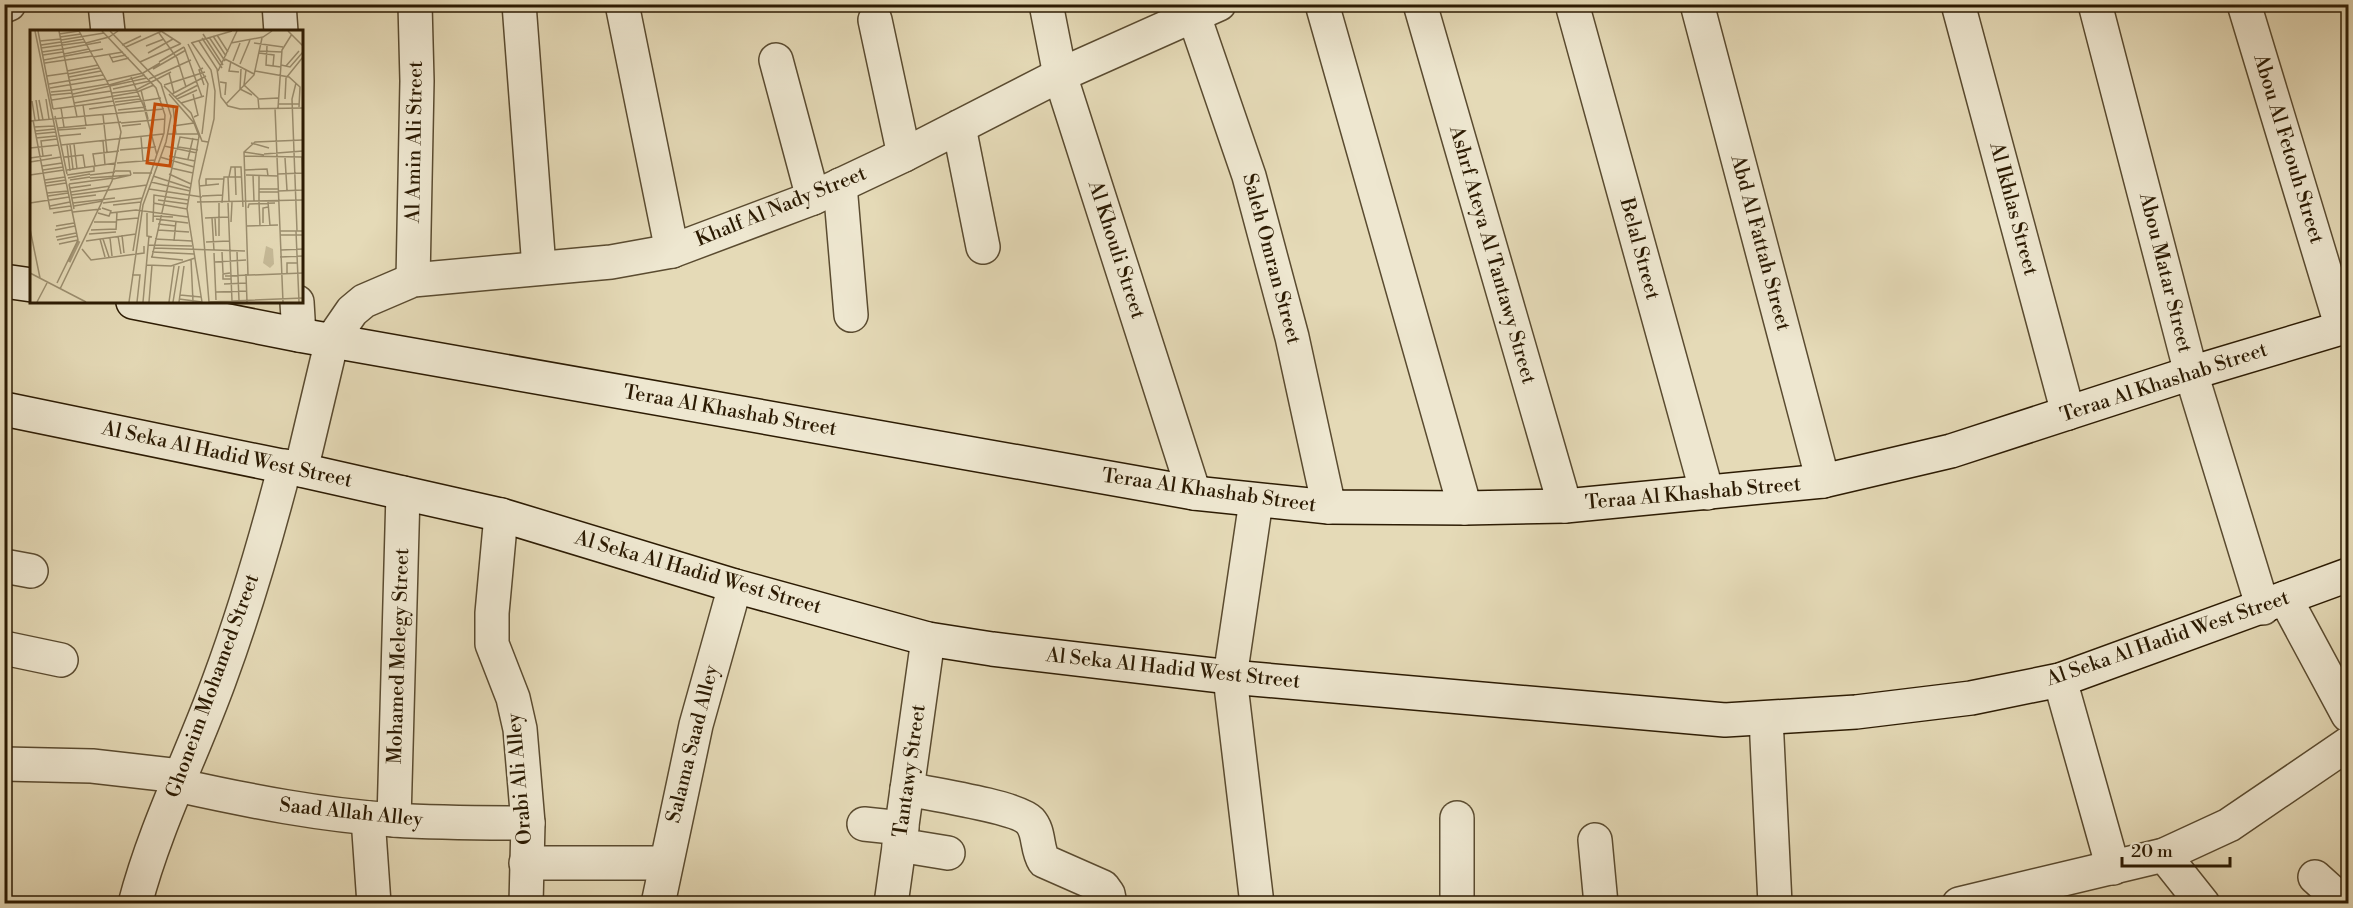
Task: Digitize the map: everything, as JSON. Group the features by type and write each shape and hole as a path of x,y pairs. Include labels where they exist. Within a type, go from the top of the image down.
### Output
{"street":[{"path":"4,6 9,4"},
{"path":"105,4 108,30"},
{"path":"279,4 281,30"},
{"name":"Al Amin Ali Street","path":"413,280 417,103 415,4"},
{"path":"519,4 539,268"},
{"path":"622,4 672,251"},
{"name":"Al Khouli Street","path":"1046,4 1060,75 1194,493"},
{"path":"1322,4 1465,508"},
{"name":"Ashrf Ateya Al Tantawy Street","path":"1420,4 1565,506"},
{"name":"Belal Street","path":"1572,4 1707,493"},
{"name":"Abd Al Fattah Street","path":"1697,4 1823,481"},
{"name":"Al Ikhlas Street","path":"1958,4 2068,413"},
{"name":"Abou Matar Street","path":"2095,4 2191,373 2274,603 2349,715"},
{"name":"Abou Al Fetouh Street","path":"2244,4 2345,327"},
{"name":"Khalf Al Nady Street","path":"332,340 352,311 364,301 413,280 611,262 672,251 826,192 1060,75 1206,10"},
{"name":"Saleh Omran Street","path":"1206,10 1292,338 1329,507"},
{"path":"875,20 904,155"},
{"path":"776,60 826,192 851,315"},
{"path":"959,127 983,247"},
{"path":"4,281 30,285"},
{"name":"Teraa Al Khashab Street","path":"144,303 299,335 1194,493 1329,507 1565,506 1823,481 1951,451 2191,373 2345,327"},
{"path":"297,303 299,335"},
{"name":"Ghoneim Mohamed Street","path":"135,903 141,880 178,781 219,681 293,468 332,340"},
{"name":"Al Seka Al Hadid West Street","path":"4,409 293,468 501,515 735,586 928,639 992,649 1230,677 1725,720 1856,712 1971,698 2060,680 2349,575"},
{"name":"Mohamed Melegy Street","path":"374,903 404,492"},
{"path":"1256,501 1230,677 1257,903"},
{"name":"Orabi Ali Alley","path":"501,515 492,613 492,644 513,698 520,729 528,823 526,903"},
{"name":"Salama Saad Alley","path":"658,903 696,725 735,586"},
{"name":"Tantawy Street","path":"891,903 928,639"},
{"path":"4,648 62,660"},
{"path":"2060,680 2113,868"},
{"path":"1766,718 1775,903"},
{"path":"1959,903 2164,855 2229,825 2349,744"},
{"name":"Saad Allah Alley","path":"4,764 92,766 178,781 271,804 381,819 458,824 528,823"},
{"path":"907,789 1022,814 1035,829 1038,852 1044,861 1102,887 1108,894 1110,903"},
{"path":"1457,818 1457,903"},
{"path":"864,824 948,853"},
{"path":"1595,840 1601,903"},
{"path":"2164,855 2203,903"},
{"path":"526,862 665,863"},
{"path":"2315,877 2345,903"}]}
